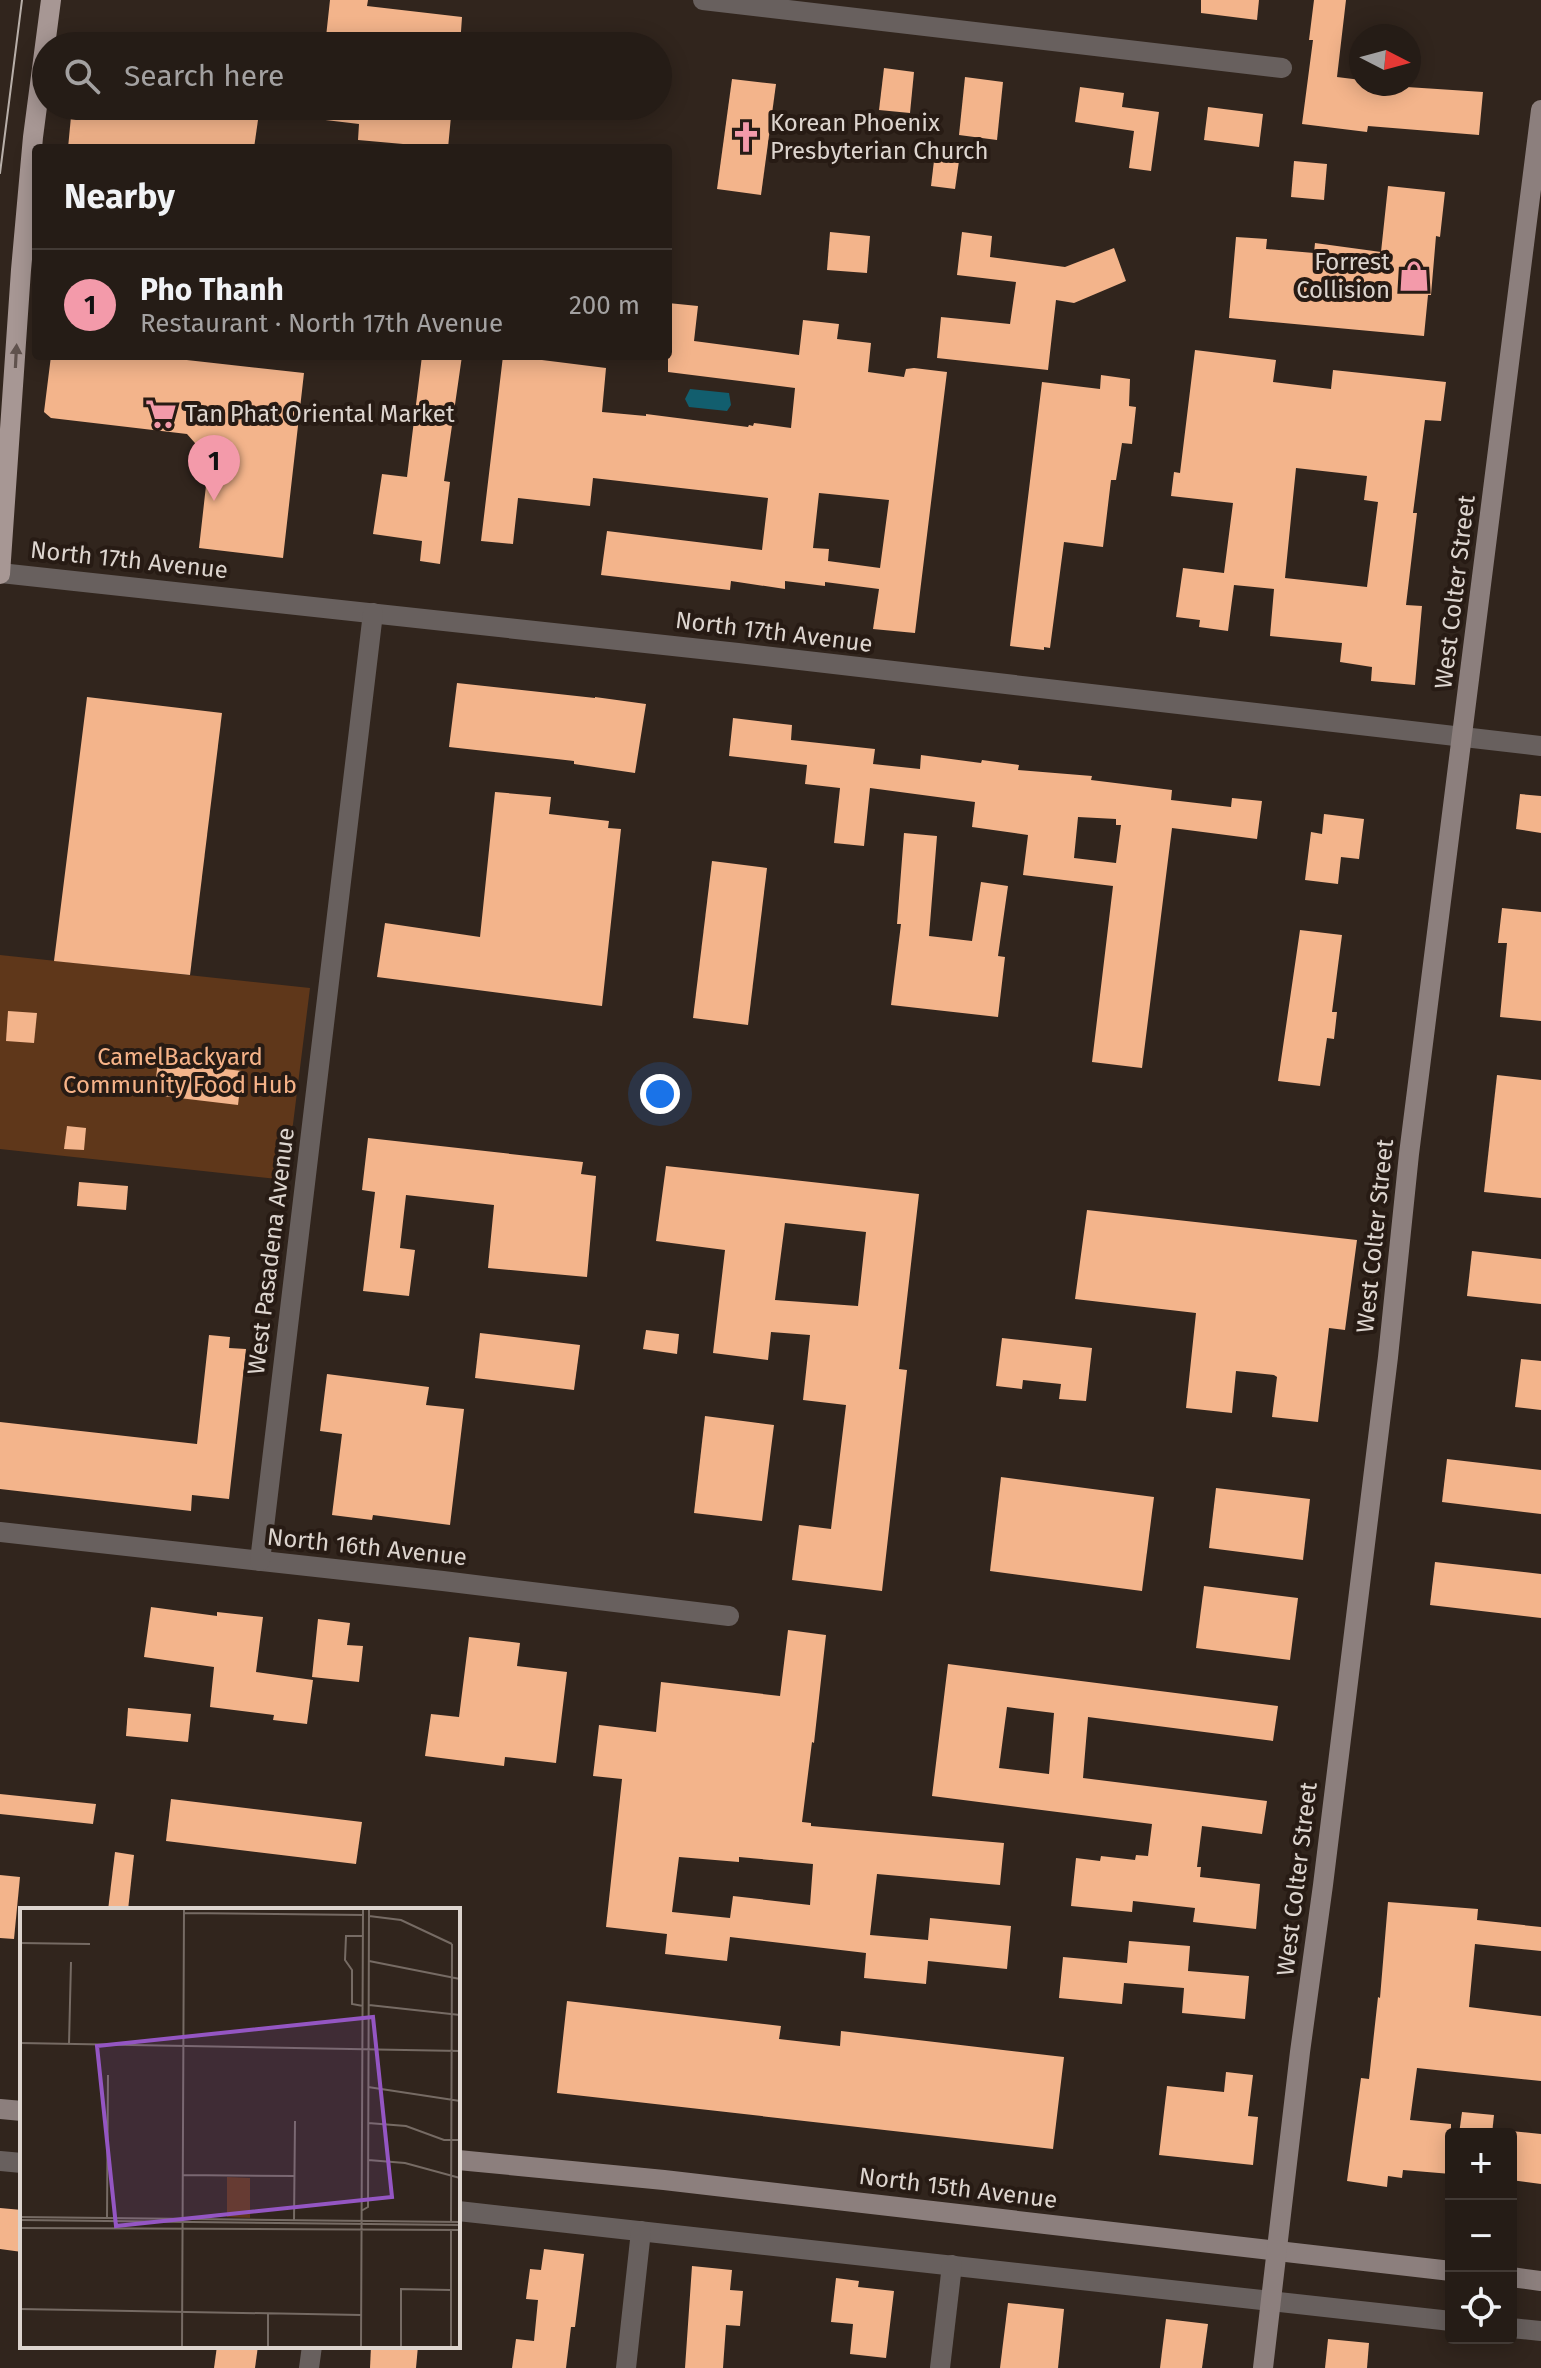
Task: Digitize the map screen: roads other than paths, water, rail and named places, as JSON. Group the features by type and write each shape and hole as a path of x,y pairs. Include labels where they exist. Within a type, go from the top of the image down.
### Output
{"main road":[{"path":"47,32 51,0"},
{"path":"32,144 35,120"},
{"path":"0,573 32,148"}],"street":[{"path":"703,0 1282,68"},
{"name":"West Colter Street","path":"1263,2368 1387,1369 1409,1154 1541,110"},
{"name":"North 17th Avenue","path":"0,573 1541,746"},
{"name":"West Pasadena Avenue","path":"260,1561 373,613"},
{"name":"North 16th Avenue","path":"0,1532 729,1616"},
{"path":"0,2109 20,2111"},
{"name":"North 15th Avenue","path":"460,2160 664,2180 1445,2270"},
{"path":"0,2161 20,2163"},
{"path":"460,2211 1445,2320"},
{"path":"626,2368 641,2231"},
{"path":"940,2368 952,2265"},
{"path":"1517,2278 1541,2281"},
{"path":"1517,2329 1541,2331"},
{"path":"309,2368 312,2348"}],"water":[{"path":"690,389 729,393 731,405 727,411 689,407 685,399"}],"tram line":[{"path":"0,173 22,0"}],"place":[{"name":"Korean Phoenix Presbyterian Church","path":"746,137"},
{"name":"Forrest Collision","path":"1414,276"},
{"name":"Tan Phat Oriental Market","path":"161,414"},
{"name":"Pho Thanh","path":"214,501"}],"park label":[{"name":"CamelBackyard Community Food Hub","path":"180,1071"}]}
